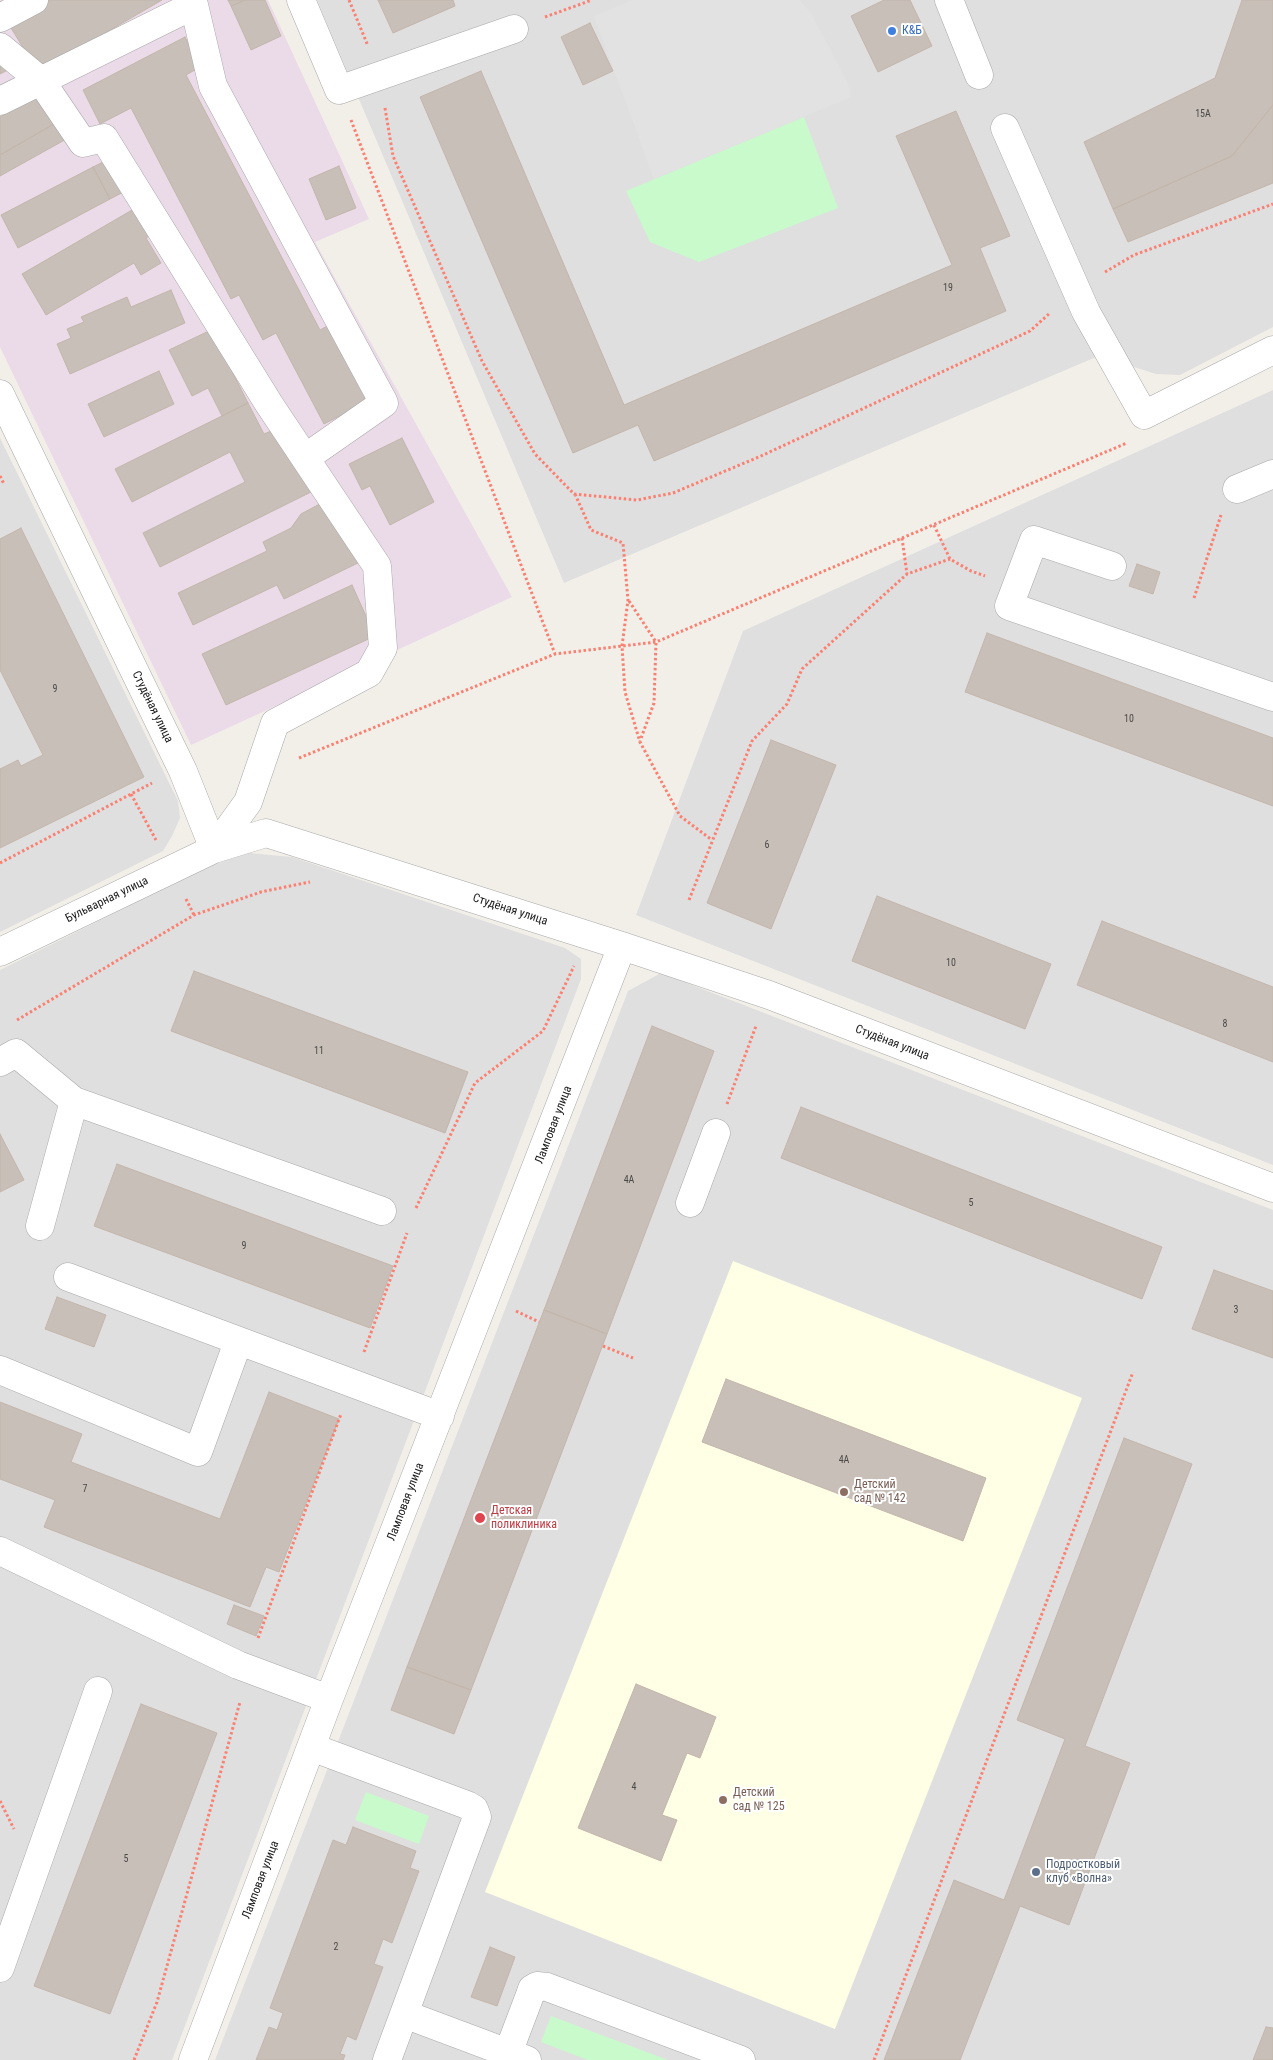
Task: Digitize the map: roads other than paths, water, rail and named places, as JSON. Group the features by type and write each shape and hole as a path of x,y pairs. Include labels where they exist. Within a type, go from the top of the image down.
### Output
{"street":[{"path":"0,18 34,0"},
{"path":"301,0 339,90 514,29"},
{"path":"949,0 979,75"},
{"path":"0,101 192,3 213,86 384,403 305,458"},
{"path":"0,47 41,81 83,143 104,138 305,458 377,566 383,648 369,674 276,723 248,802 214,849"},
{"path":"1004,128 1086,312 1144,415 1273,350"},
{"name":"Студёная улица","path":"0,394 183,771 214,849 266,833 622,946 769,995 1273,1188"},
{"path":"1238,489 1273,474"},
{"path":"1112,566 1034,540 1008,606 1273,697"},
{"name":"Бульварная улица","path":"0,952 214,849"},
{"name":"Ламповая улица","path":"193,2060 329,1699 622,946"},
{"path":"0,1062 16,1053 74,1101 382,1211"},
{"path":"40,1226 74,1101"},
{"path":"690,1203 716,1133"},
{"path":"68,1277 440,1416"},
{"path":"0,1370 198,1452 238,1342"},
{"path":"0,1551 249,1669 329,1699"},
{"path":"0,1968 98,1691"},
{"path":"311,1747 467,1805 474,1809 477,1817 387,2060"},
{"path":"404,2014 517,2056 532,1989 537,1986 547,1987 741,2060"}],"place":[{"name":"К&Б","path":"892,31"},
{"name":"Детский сад № 142","path":"844,1492"},
{"name":"Детская поликлиника","path":"480,1518"},
{"name":"Детский сад № 125","path":"723,1800"},
{"name":"Подростковый клуб «Волна»","path":"1036,1872"}]}
